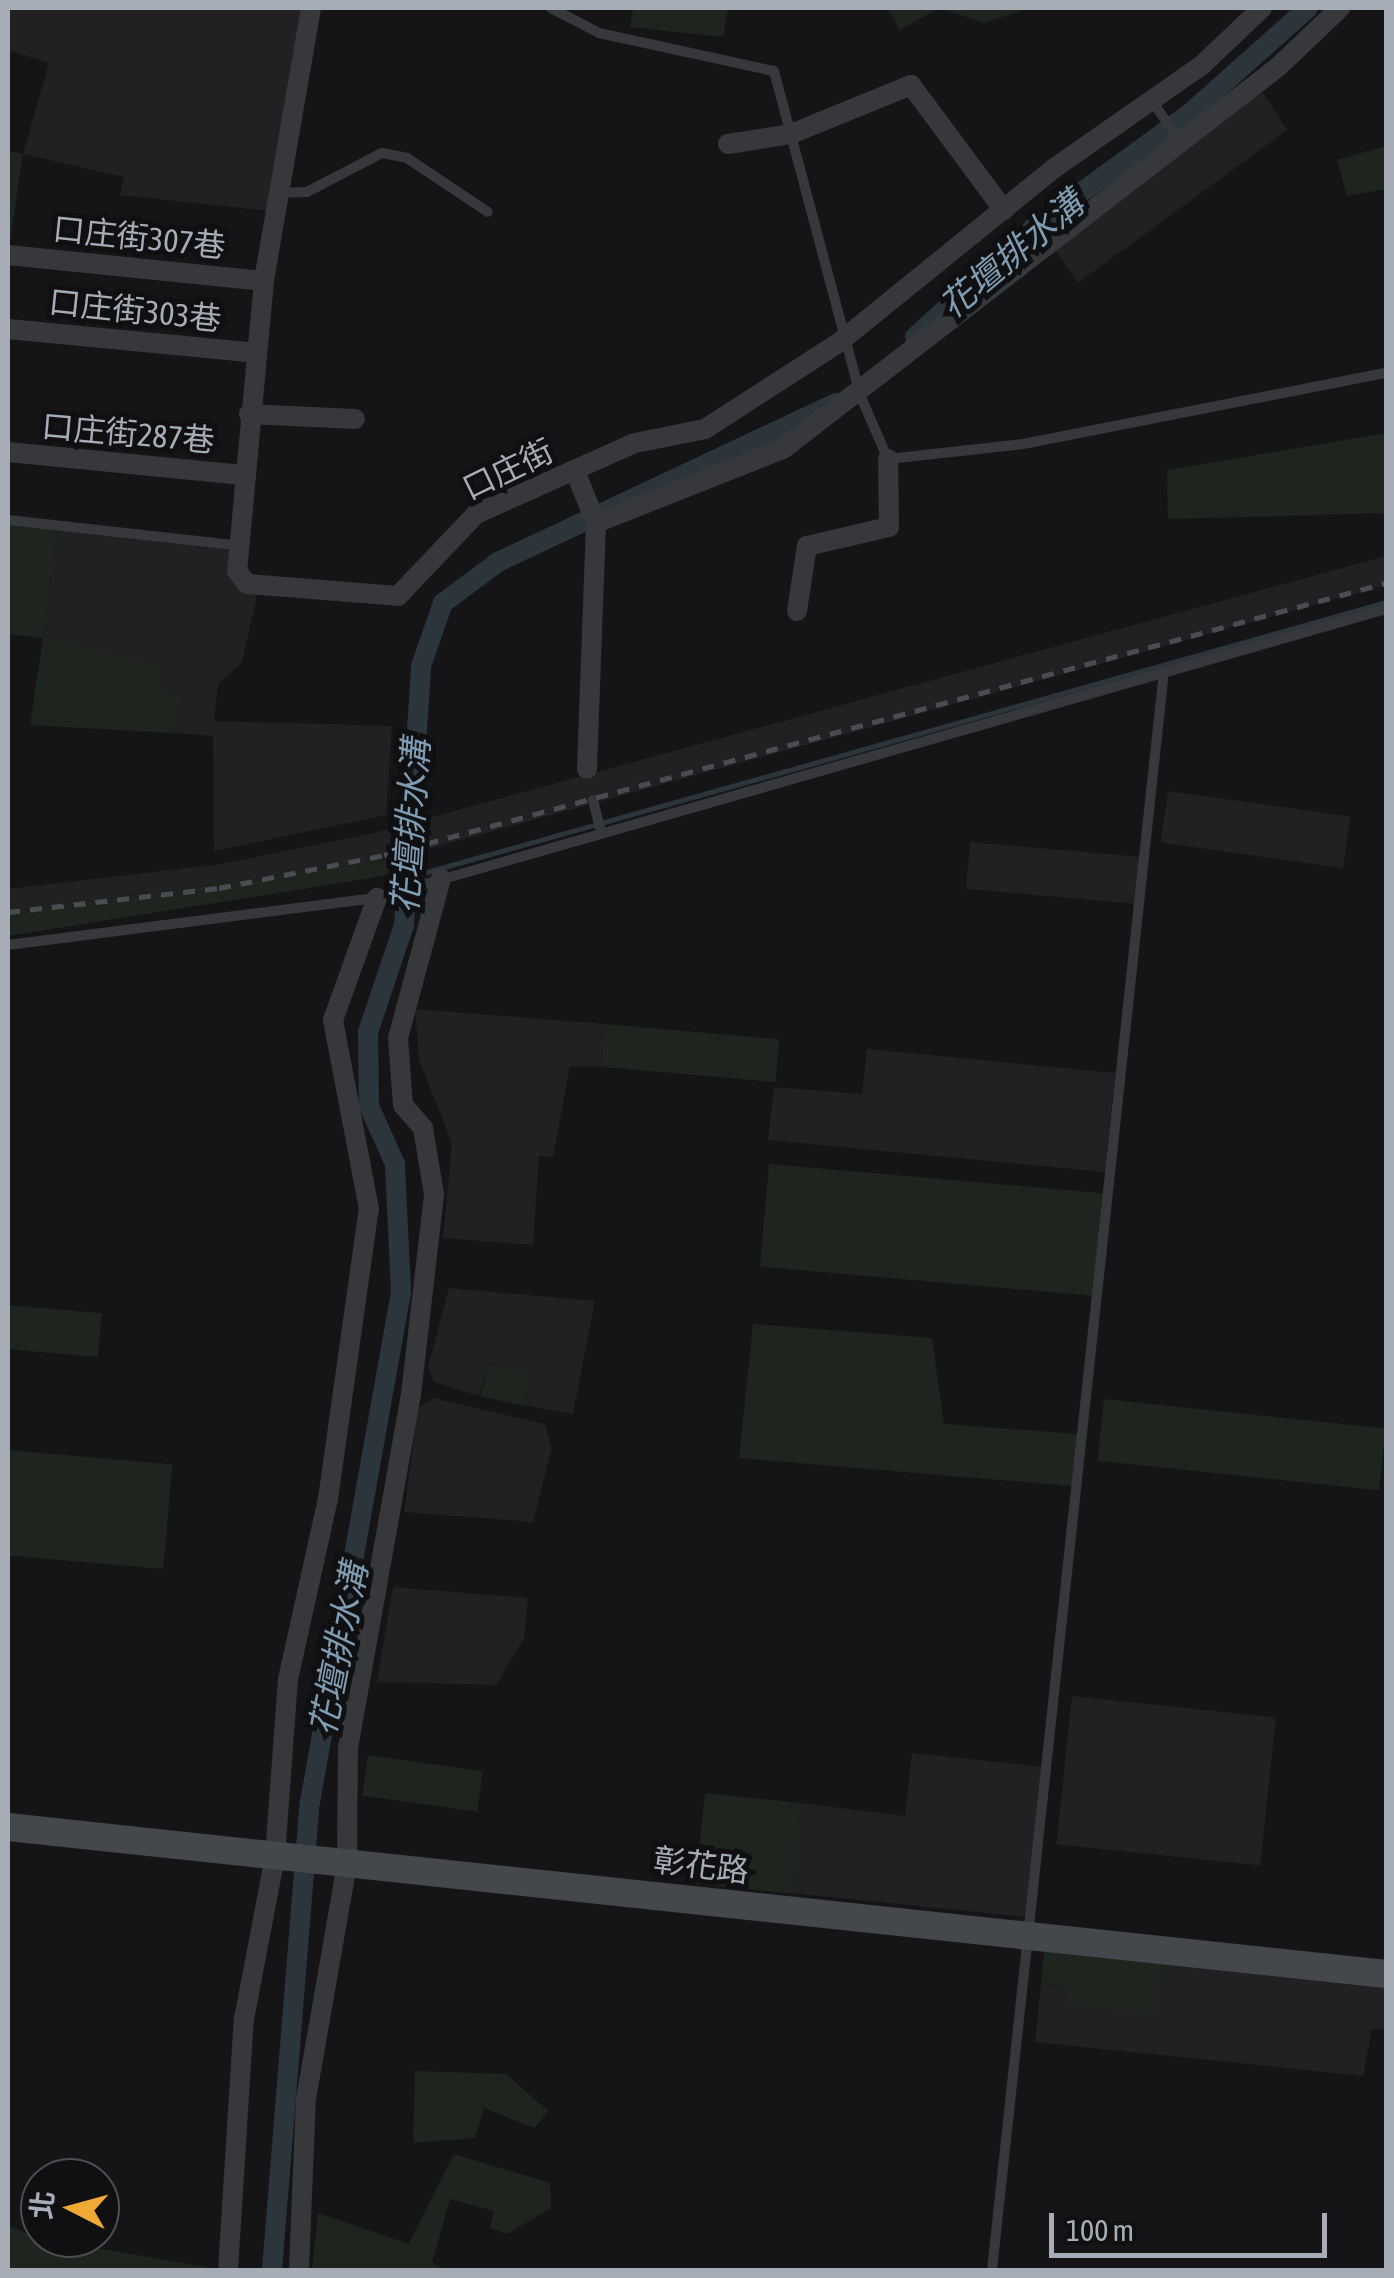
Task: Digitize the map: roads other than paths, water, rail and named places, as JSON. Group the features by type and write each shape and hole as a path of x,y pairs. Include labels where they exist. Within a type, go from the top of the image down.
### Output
{"street":[{"path":"236,545 264,281 310,8"},
{"name":"口庄街","path":"236,545 247,584 398,596 476,514 578,476 635,443 705,429 847,337 1004,210 1153,103 1262,8"},
{"path":"594,519 783,449 860,395 1340,8"},
{"path":"728,144 791,134 911,85 1004,210"},
{"name":"口庄街307巷","path":"8,255 264,281"},
{"name":"口庄街303巷","path":"8,329 256,353"},
{"path":"249,414 354,419"},
{"name":"口庄街287巷","path":"8,452 243,474"},
{"path":"797,612 807,546 889,527 888,459"},
{"path":"578,476 594,519 587,769"},
{"path":"299,2270 306,2099 351,1729 411,1394 434,1194 423,1128 402,1105 398,1038 433,881"},
{"path":"228,2270 244,2019 281,1857 288,1679 328,1499 368,1209 364,1152 339,1092 333,1020 380,897"},
{"name":"彰花路","path":"8,1827 1386,1974"}],"lane":[{"path":"551,8 599,33 774,71 860,395 888,459 1023,444 1386,373"},
{"path":"1153,103 1178,137"},
{"path":"278,193 307,192 382,153 407,158 488,212"},
{"path":"8,520 236,545"},
{"path":"8,945 380,897 600,828 1386,609"},
{"path":"992,2270 1164,672"},
{"path":"592,800 600,828"}],"waterway":[{"name":"花壇排水溝","path":"915,337 1038,224 1189,114 1308,8"},
{"name":"花壇排水溝","path":"272,2270 310,1802 401,1292 395,1164 369,1106 368,1032 404,925 421,666 443,603 498,562 836,403"},
{"path":"409,877 1386,602"}],"railway":[{"path":"8,912 219,888 384,855 1386,583"}]}
